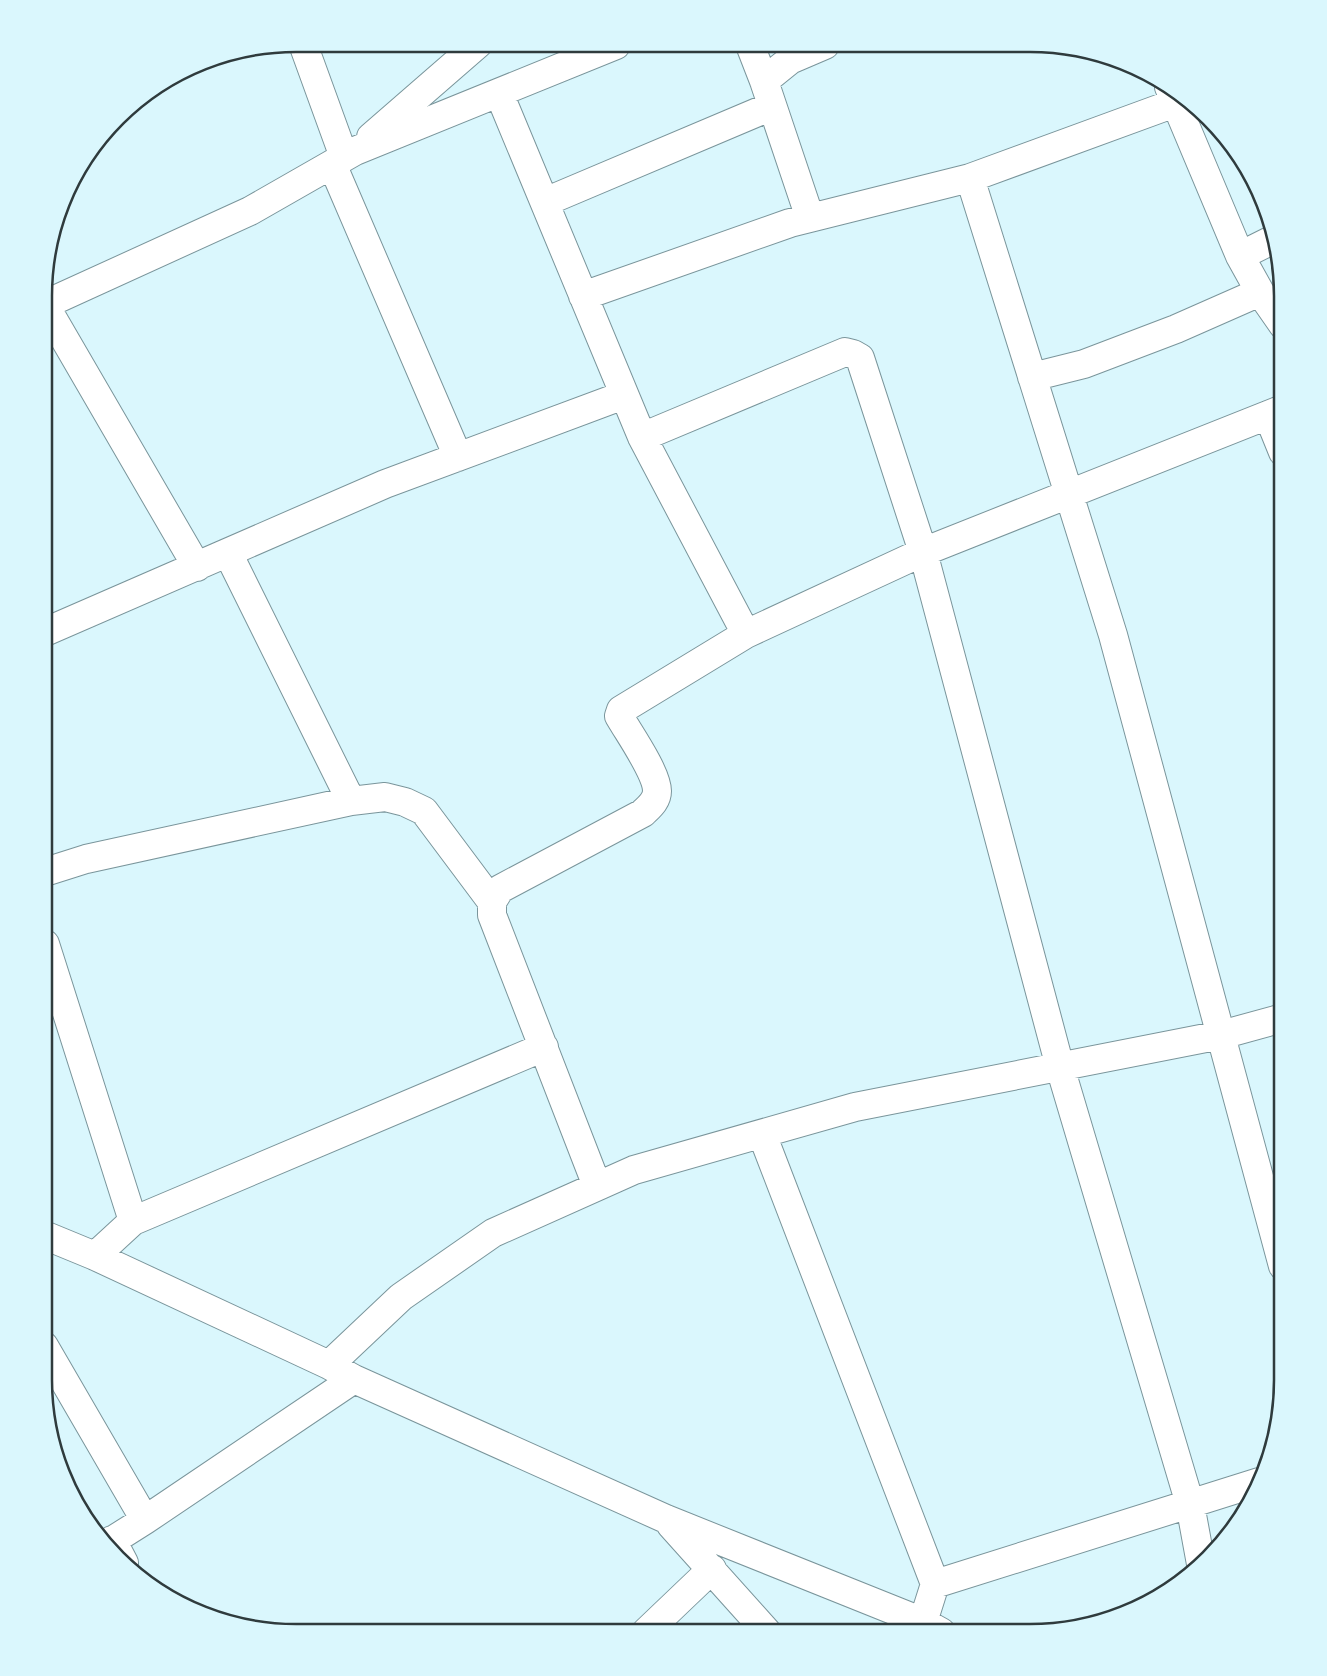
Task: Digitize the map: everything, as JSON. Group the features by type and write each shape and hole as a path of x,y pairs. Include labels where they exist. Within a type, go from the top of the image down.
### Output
{"street":[{"path":"306,52 343,157 458,457"},
{"path":"343,157 468,52"},
{"path":"53,302 250,211 343,157 599,52"},
{"path":"753,52 810,218"},
{"path":"545,202 768,93 790,60 809,52"},
{"path":"499,93 642,437 746,634"},
{"path":"583,296 790,223 970,178 1171,98"},
{"path":"1179,103 1240,256 1260,292 1274,312"},
{"path":"970,178 1113,635 1274,1232"},
{"path":"1240,256 1268,242"},
{"path":"1032,377 1084,364 1176,328 1260,292"},
{"path":"53,317 197,567"},
{"path":"642,437 845,352 860,358 923,552 1060,1067 1190,1504 1199,1555"},
{"path":"53,629 386,484 624,395"},
{"path":"597,1186 492,915 492,902 500,889 643,813 654,802 657,791 652,773 622,721 620,710 746,634 923,552 1274,413"},
{"path":"228,553 351,801"},
{"path":"53,869 86,859 351,801 385,797 405,802 424,811 492,902"},
{"path":"53,969 133,1221"},
{"path":"329,1365 401,1297 493,1233 634,1170 855,1107 1221,1035 1274,1020"},
{"path":"95,1256 133,1221 544,1047"},
{"path":"762,1134 935,1584 932,1624"},
{"path":"53,1239 95,1256 329,1365 354,1379 666,1519 925,1624"},
{"path":"53,1362 145,1520"},
{"path":"118,1545 145,1520 354,1379"},
{"path":"935,1584 1250,1485"},
{"path":"666,1519 760,1624"},
{"path":"654,1624 712,1569"}]}
